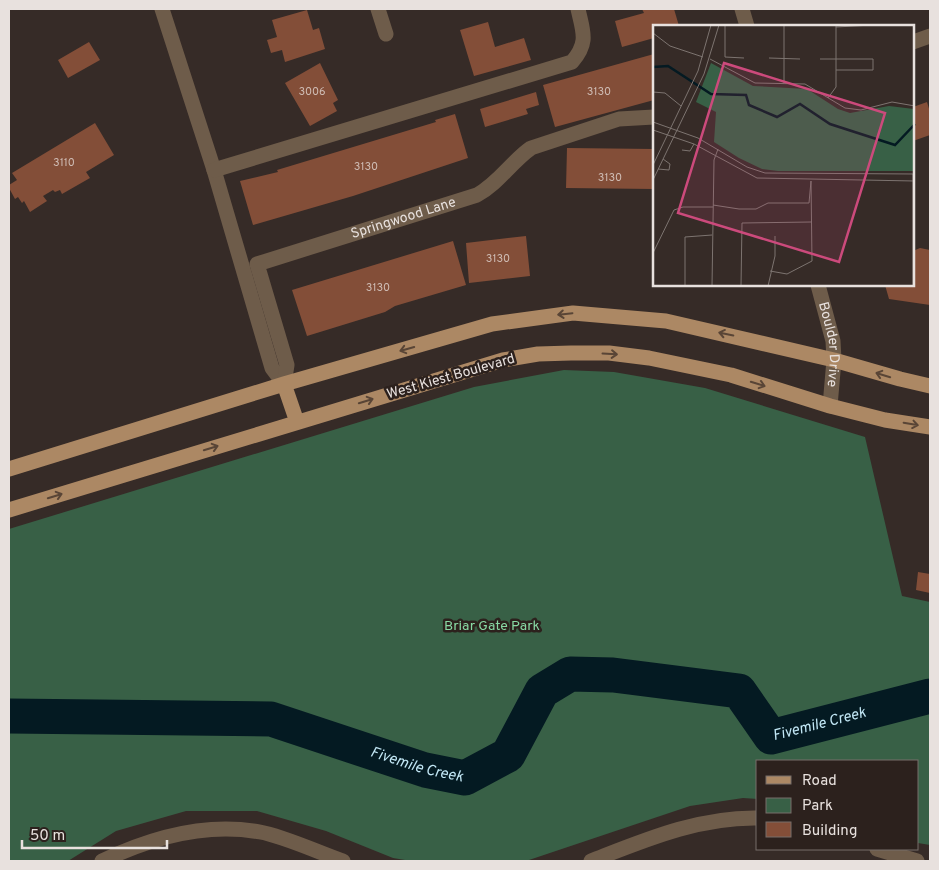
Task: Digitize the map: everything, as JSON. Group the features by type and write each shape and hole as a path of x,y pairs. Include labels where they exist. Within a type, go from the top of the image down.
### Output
{"main road":[{"path":"9,469 284,384 492,324 573,313 666,321 834,360 900,380 930,386"},
{"name":"West Kiest Boulevard","path":"9,510 503,360 538,354 609,353 658,360 730,375 830,406 885,420 930,427"},
{"path":"284,384 297,422"}],"street":[{"path":"162,9 214,170 272,368 284,384"},
{"path":"378,9 386,34"},
{"path":"214,170 572,62 580,52 585,38 578,9"},
{"path":"742,9 747,25"},
{"path":"914,42 930,36"},
{"name":"Springwood Lane","path":"284,384 287,365 257,264 477,195 492,187 522,154 531,148 619,120 653,117"},
{"name":"Boulder Drive","path":"818,286 833,342 834,360 830,406"},
{"path":"591,861 658,835 693,824 738,818 756,818"},
{"path":"102,861 131,847 188,832 219,829 261,832 325,858 343,861"},
{"path":"880,850 917,861"}],"green space":[{"name":"Briar Gate Park","path":"564,370 614,372 705,388 865,437 902,596 930,602 930,845 919,843 919,760 756,760 756,799 743,798 690,806 526,861 411,861 393,858 326,831 257,811 186,811 116,831 68,861 9,861 9,529 474,387"}],"building":[{"path":"642,9 674,9 679,25 653,25 653,38 622,47 615,21 644,13"},
{"path":"307,10 313,30 319,28 325,49 285,62 282,50 271,53 267,40 277,37 272,20"},
{"path":"488,22 495,47 524,38 531,60 474,76 460,30"},
{"path":"89,42 100,60 68,78 58,60"},
{"path":"653,54 653,100 555,127 543,85"},
{"path":"320,63 338,100 333,103 337,111 310,126 285,83"},
{"path":"536,92 539,105 526,109 528,114 485,127 480,109"},
{"path":"927,102 930,112 930,135 914,141 914,107"},
{"path":"455,114 468,158 353,196 253,225 240,181 278,172 277,170 436,122 435,120"},
{"path":"95,123 114,155 86,172 90,178 62,194 60,190 55,192 53,190 43,196 47,201 30,212 24,201 22,203 18,197 15,199 9,188 9,185 17,180 12,173"},
{"path":"567,148 653,149 653,189 566,188"},
{"path":"526,236 530,276 469,283 466,243"},
{"path":"453,241 466,285 395,306 385,312 307,336 292,290"},
{"path":"920,248 930,250 930,305 889,299 885,286 914,286 914,251"},
{"path":"918,572 930,574 930,593 916,590"}],"waterway":[{"name":"Fivemile Creek","path":"9,716 271,719 425,770 465,778 508,755 542,691 570,674 613,675 739,691 771,737 930,696"}]}
